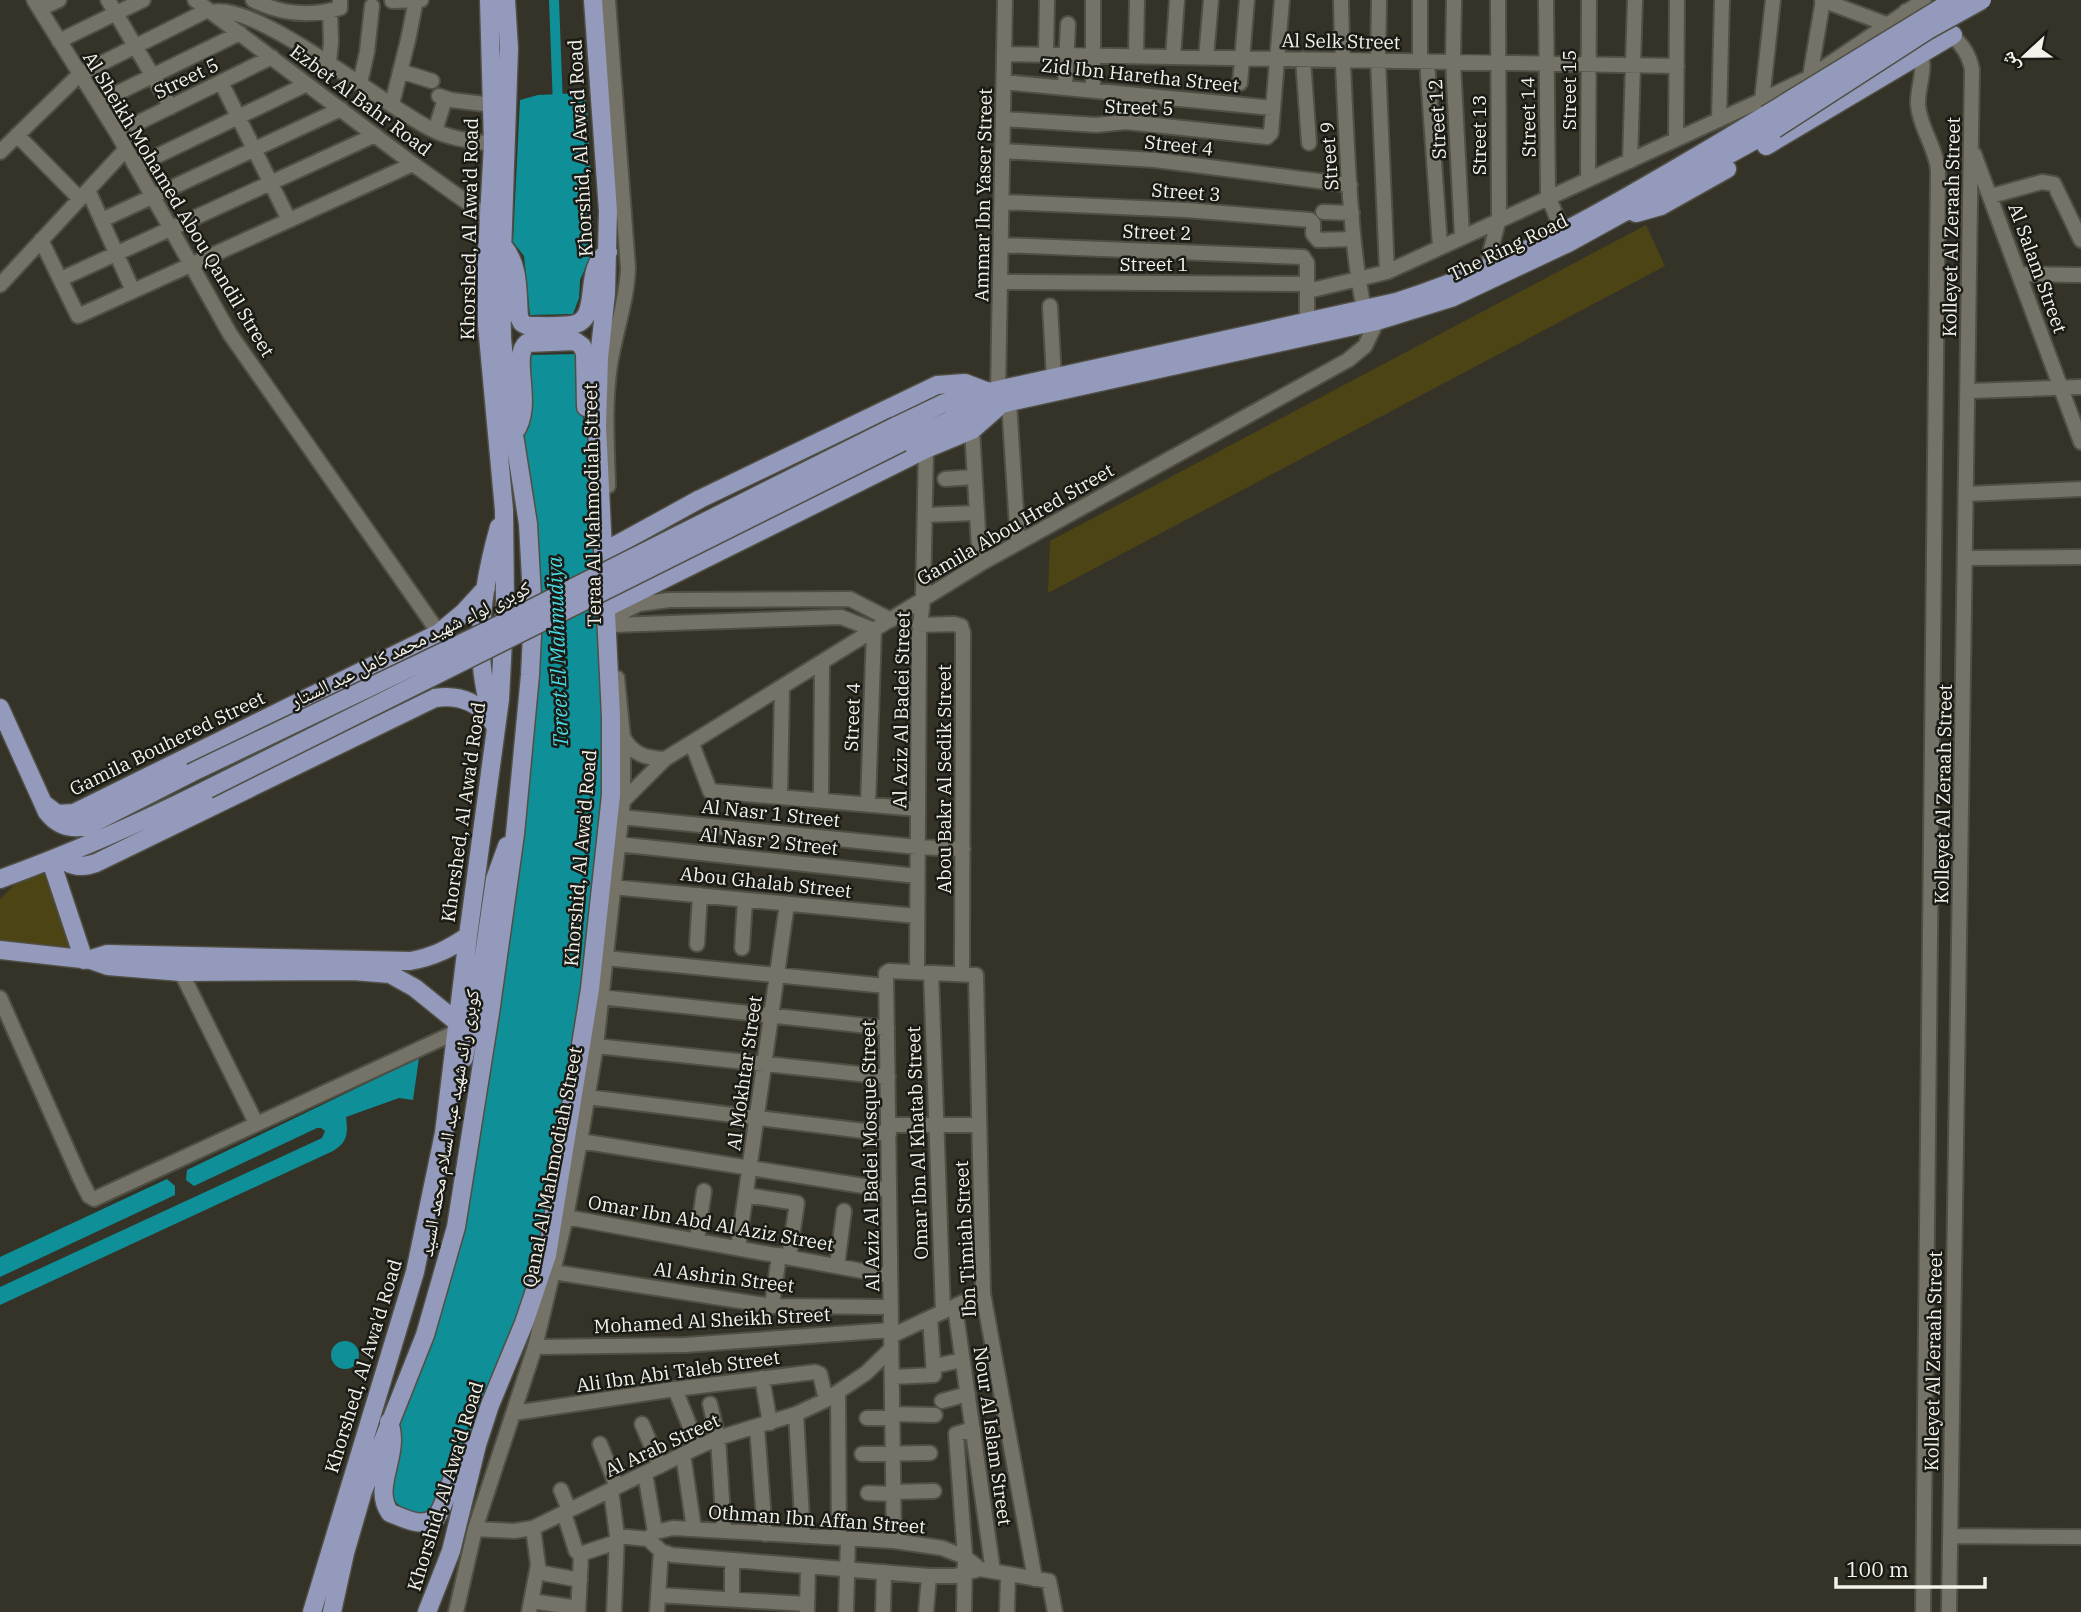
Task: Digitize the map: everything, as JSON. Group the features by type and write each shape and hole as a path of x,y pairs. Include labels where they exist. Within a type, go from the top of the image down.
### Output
{"main road":[{"name":"Khorshed, Al Awa'd Road","path":"312,1612 415,1272 444,1133 496,727 504,638 504,510 487,336 486,289 493,144 489,0"},
{"name":"Khorshed, Al Awa'd Road","path":"506,0 509,48 502,338 528,524 533,615 515,834"},
{"name":"Khorshid, Al Awa'd Road","path":"427,1612 451,1551 477,1445 490,1405 524,1322 547,1255 590,989 611,795 597,426 608,211 593,0"},
{"name":"The Ring Road","path":"1000,398 1371,315 1486,269 1627,197 1768,115 1954,0"},
{"name":"The Ring Road","path":"1000,398 1054,378 1307,322 1413,311 1486,283 1616,216 1768,115 1982,0"},
{"path":"1616,216 1650,209 1682,195 1953,35"},
{"path":"503,246 515,268 519,317 530,334"},
{"path":"573,333 589,310 594,268 608,252"},
{"path":"530,334 573,333"},
{"path":"573,333 584,349 586,408 589,418 597,426"},
{"path":"514,433 524,411 521,350 530,334"},
{"path":"609,549 686,507 937,384 965,383 1000,398 972,430 926,449 704,559 612,616"},
{"name":"كوبرى لواء شهيد محمد كامل عبد الستار","path":"56,860 208,789 899,434 942,404 1000,398"},
{"name":"كوبرى لواء شهيد محمد كامل عبد الستار","path":"44,804 53,820 69,828 78,828 899,434"},
{"path":"686,507 683,522 685,537 693,550 704,559"},
{"path":"496,727 482,668 482,617 493,548 504,510"},
{"name":"Gamila Bouhered Street","path":"44,804 57,814 74,813 439,633 463,613 486,588"},
{"path":"0,890 8,876 56,860 77,866 96,863 435,698 468,700 487,714 496,727"},
{"path":"0,709 44,804"},
{"path":"444,1133 453,1111 461,1075 484,956 497,869 515,834"},
{"name":"كوبرى رائد شهيد عبد السلام محمد السيد","path":"332,1612 354,1522 389,1422 425,1335 456,1227 515,834"},
{"path":"56,860 88,960"},
{"path":"0,950 88,960 108,966 181,972 353,971 390,967 430,957 468,936"},
{"path":"88,960 107,954 390,967 457,1027"},
{"path":"389,1422 393,1448 382,1492 383,1498 390,1513 416,1523 436,1518 457,1465 465,1454 477,1445"}],"street":[{"path":"37,5 59,0"},
{"path":"59,41 112,7 143,0"},
{"name":"Ezbet Al Bahr Road","path":"195,0 489,218"},
{"path":"0,152 80,74 210,11 221,0"},
{"path":"253,0 281,10 313,15 337,5"},
{"path":"392,1 418,0 392,104"},
{"name":"Teraa Al Mahmodiah Street","path":"608,0 628,268 626,298 614,343 607,393 609,549 622,737 623,801"},
{"name":"Ammar Ibn Yaser Street","path":"1005,0 1000,398 1018,543"},
{"path":"1046,55 1047,0"},
{"path":"1093,0 1093,90"},
{"path":"1136,56 1137,0"},
{"path":"1173,57 1177,0"},
{"path":"1206,58 1211,0"},
{"path":"1240,83 1247,0"},
{"path":"1273,108 1282,0"},
{"name":"Street 9","path":"1341,0 1353,239 1357,278 1371,315"},
{"path":"1379,0 1378,61 1387,272"},
{"path":"1420,0 1440,246"},
{"name":"Street 12","path":"1454,0 1453,62 1462,236"},
{"name":"Street 13","path":"1486,269 1499,218 1498,0"},
{"name":"Street 14","path":"1546,0 1548,196 1562,230"},
{"name":"Street 15","path":"1588,0 1588,179"},
{"path":"1630,161 1635,0"},
{"path":"1676,139 1677,0"},
{"path":"1719,120 1722,0"},
{"path":"1768,115 1773,0"},
{"path":"1810,77 1822,0 1886,24"},
{"name":"Street 1","path":"1001,282 1308,287 1387,272 1499,218 1719,120 1768,115 1810,77 1924,0"},
{"name":"Al Sheikh Mohamed Abou Qandil Street","path":"37,5 99,102 230,334 439,633"},
{"path":"329,62 337,5"},
{"path":"360,83 367,52 372,6"},
{"path":"112,7 171,107"},
{"path":"1906,10 1953,35"},
{"name":"Ezbet Al Bahr Road","path":"210,11 232,11 274,29 435,131 463,140 493,144"},
{"path":"1065,88 1068,24"},
{"path":"99,102 240,33"},
{"name":"Kolleyet Al Zeraah Street","path":"1950,1612 1972,69 1966,50 1953,35"},
{"name":"Al Selk Street","path":"1004,54 1677,66"},
{"name":"Kolleyet Al Zeraah Street","path":"1921,55 1923,68 1918,93 1919,113 1937,159 1938,170 1923,1612"},
{"name":"Street 5","path":"117,133 272,57"},
{"path":"1303,59 1309,143"},
{"path":"400,71 432,81"},
{"path":"221,82 289,220"},
{"name":"Zid Ibn Haretha Street","path":"1004,82 1273,108"},
{"path":"136,166 307,84"},
{"path":"435,131 442,98 493,105"},
{"name":"Street 5","path":"1003,119 1096,125 1135,123 1265,136 1271,133 1273,108"},
{"path":"102,220 341,109"},
{"path":"17,135 84,195 102,220 134,291"},
{"path":"61,279 375,135"},
{"name":"Al Salam Street","path":"1971,148 2081,442"},
{"path":"0,285 126,149"},
{"name":"Street 4","path":"1003,151 1155,160 1350,185"},
{"path":"41,240 78,316 413,164"},
{"path":"1991,196 2042,183 2054,184 2081,240"},
{"name":"Street 3","path":"1002,202 1186,210 1310,220 1313,223 1313,234 1318,240 1353,239"},
{"path":"1323,212 1352,213"},
{"name":"Street 2","path":"1001,245 1299,256 1307,263 1308,287"},
{"path":"2020,274 2081,275"},
{"path":"1307,322 1308,287"},
{"path":"1050,306 1054,378"},
{"name":"Gamila Abou Hred Street","path":"623,801 665,759 980,564 1348,360 1365,346 1371,315"},
{"path":"1969,391 2081,387"},
{"path":"972,430 980,564"},
{"name":"Al Aziz Al Badei Street","path":"924,973 917,916 917,848 919,625 923,599 926,449"},
{"path":"945,479 974,477"},
{"path":"1967,494 2081,489"},
{"path":"925,515 976,513"},
{"path":"1967,558 2081,557"},
{"path":"612,616 639,604 669,600 850,599 891,620"},
{"path":"612,616 841,617 874,630"},
{"name":"Abou Bakr Al Sedik Street","path":"919,625 954,624 961,626 963,633 963,849 970,976"},
{"name":"Street 4","path":"868,804 874,630"},
{"path":"821,799 822,663"},
{"path":"780,795 782,688"},
{"path":"622,737 639,755 665,759"},
{"path":"692,744 710,791 918,809"},
{"name":"Qanal Al Mahmodiah Street","path":"456,1612 475,1529 535,1347 566,1217 596,1046 623,801"},
{"name":"Al Nasr 1 Street","path":"621,817 917,848 963,849"},
{"name":"Al Nasr 2 Street","path":"617,844 917,876"},
{"name":"Abou Ghalab Street","path":"612,887 917,916"},
{"path":"697,944 700,895"},
{"path":"742,948 745,900"},
{"name":"Al Mokhtar Street","path":"738,1248 787,904"},
{"path":"605,958 777,975 886,981 889,971 970,976"},
{"path":"181,972 256,1123"},
{"name":"Omar Ibn Al Khatab Street","path":"924,973 936,1125 942,1312"},
{"name":"Ibn Timiah Street","path":"970,976 983,1293 1042,1580 1055,1612"},
{"name":"Al Aziz Al Badei Mosque Street","path":"886,981 894,1541"},
{"path":"0,998 91,1198 457,1027"},
{"path":"600,998 887,1028"},
{"path":"596,1046 888,1077"},
{"path":"587,1097 757,1118 888,1129 978,1125"},
{"path":"580,1141 889,1190"},
{"path":"697,1240 704,1191"},
{"path":"746,1195 797,1203 772,1306"},
{"path":"837,1266 844,1211"},
{"name":"Omar Ibn Abd Al Aziz Street","path":"566,1217 890,1276"},
{"name":"Al Ashrin Street","path":"553,1272 772,1306 891,1307"},
{"name":"Al Arab Street","path":"475,1529 495,1531 533,1528 718,1438 796,1414 832,1396 866,1373 891,1339 983,1293"},
{"path":"892,1377 933,1375 942,1312"},
{"name":"Nour Al Islam Street","path":"942,1312 962,1360 968,1394 987,1570"},
{"name":"Mohamed Al Sheikh Street","path":"535,1347 891,1339"},
{"path":"935,1366 962,1360"},
{"name":"Ali Ibn Abi Taleb Street","path":"514,1413 675,1389 817,1372 832,1396"},
{"path":"762,1378 765,1534"},
{"path":"675,1389 698,1447"},
{"path":"942,1401 968,1394"},
{"path":"832,1396 847,1569 846,1612"},
{"path":"710,1404 718,1438 724,1531"},
{"path":"796,1414 803,1536"},
{"path":"867,1418 935,1415"},
{"path":"642,1424 660,1466"},
{"path":"964,1612 965,1558 956,1434 973,1429"},
{"path":"600,1444 614,1488 617,1539 614,1612"},
{"path":"863,1454 930,1453"},
{"path":"683,1454 694,1529"},
{"path":"645,1473 652,1535 661,1551 657,1612"},
{"path":"533,1528 538,1558 530,1606 578,1610 582,1556 576,1551 561,1490"},
{"path":"868,1493 934,1491"},
{"name":"Othman Ibn Affan Street","path":"617,1539 652,1535 664,1528 894,1541 942,1548 987,1570 1042,1580"},
{"path":"1950,1536 2081,1537"},
{"path":"580,1554 617,1539"},
{"name":"Othman Ibn Affan Street","path":"661,1551 672,1555 929,1576 987,1570"},
{"path":"732,1560 732,1600"},
{"path":"658,1595 807,1608 808,1566"},
{"path":"537,1572 580,1580"},
{"path":"883,1612 884,1572"},
{"path":"1007,1612 1008,1574"},
{"path":"926,1612 929,1576"}],"shaded area":[{"path":"1646,225 1665,266 1048,593 1050,541"},
{"path":"49,872 74,950 0,942 0,899 15,884"}],"water":[{"path":"580,93 587,103 594,248 580,280 579,298 573,314 530,315 524,256 513,242 520,100 538,95"},
{"path":"579,354 579,405 586,424 592,431 606,741 602,813 571,1070 546,1197 539,1257 470,1440 454,1455 432,1512 420,1514 403,1508 390,1494 401,1437 397,1423 441,1314 459,1246 538,643 520,435 528,355"},
{"path":"419,1058 413,1100 399,1098 346,1117 346,1137 333,1151 0,1305 0,1287 322,1138 325,1131 317,1128 194,1186 186,1180 187,1170"},
{"path":"167,1179 175,1186 175,1195 0,1277 0,1257"},
{"path":"345,1341 355,1345 359,1355 355,1365 345,1369 335,1365 331,1355 335,1345"}],"waterway":[{"name":"Tereet El Mahmudiya","path":"554,0 558,106"}]}
